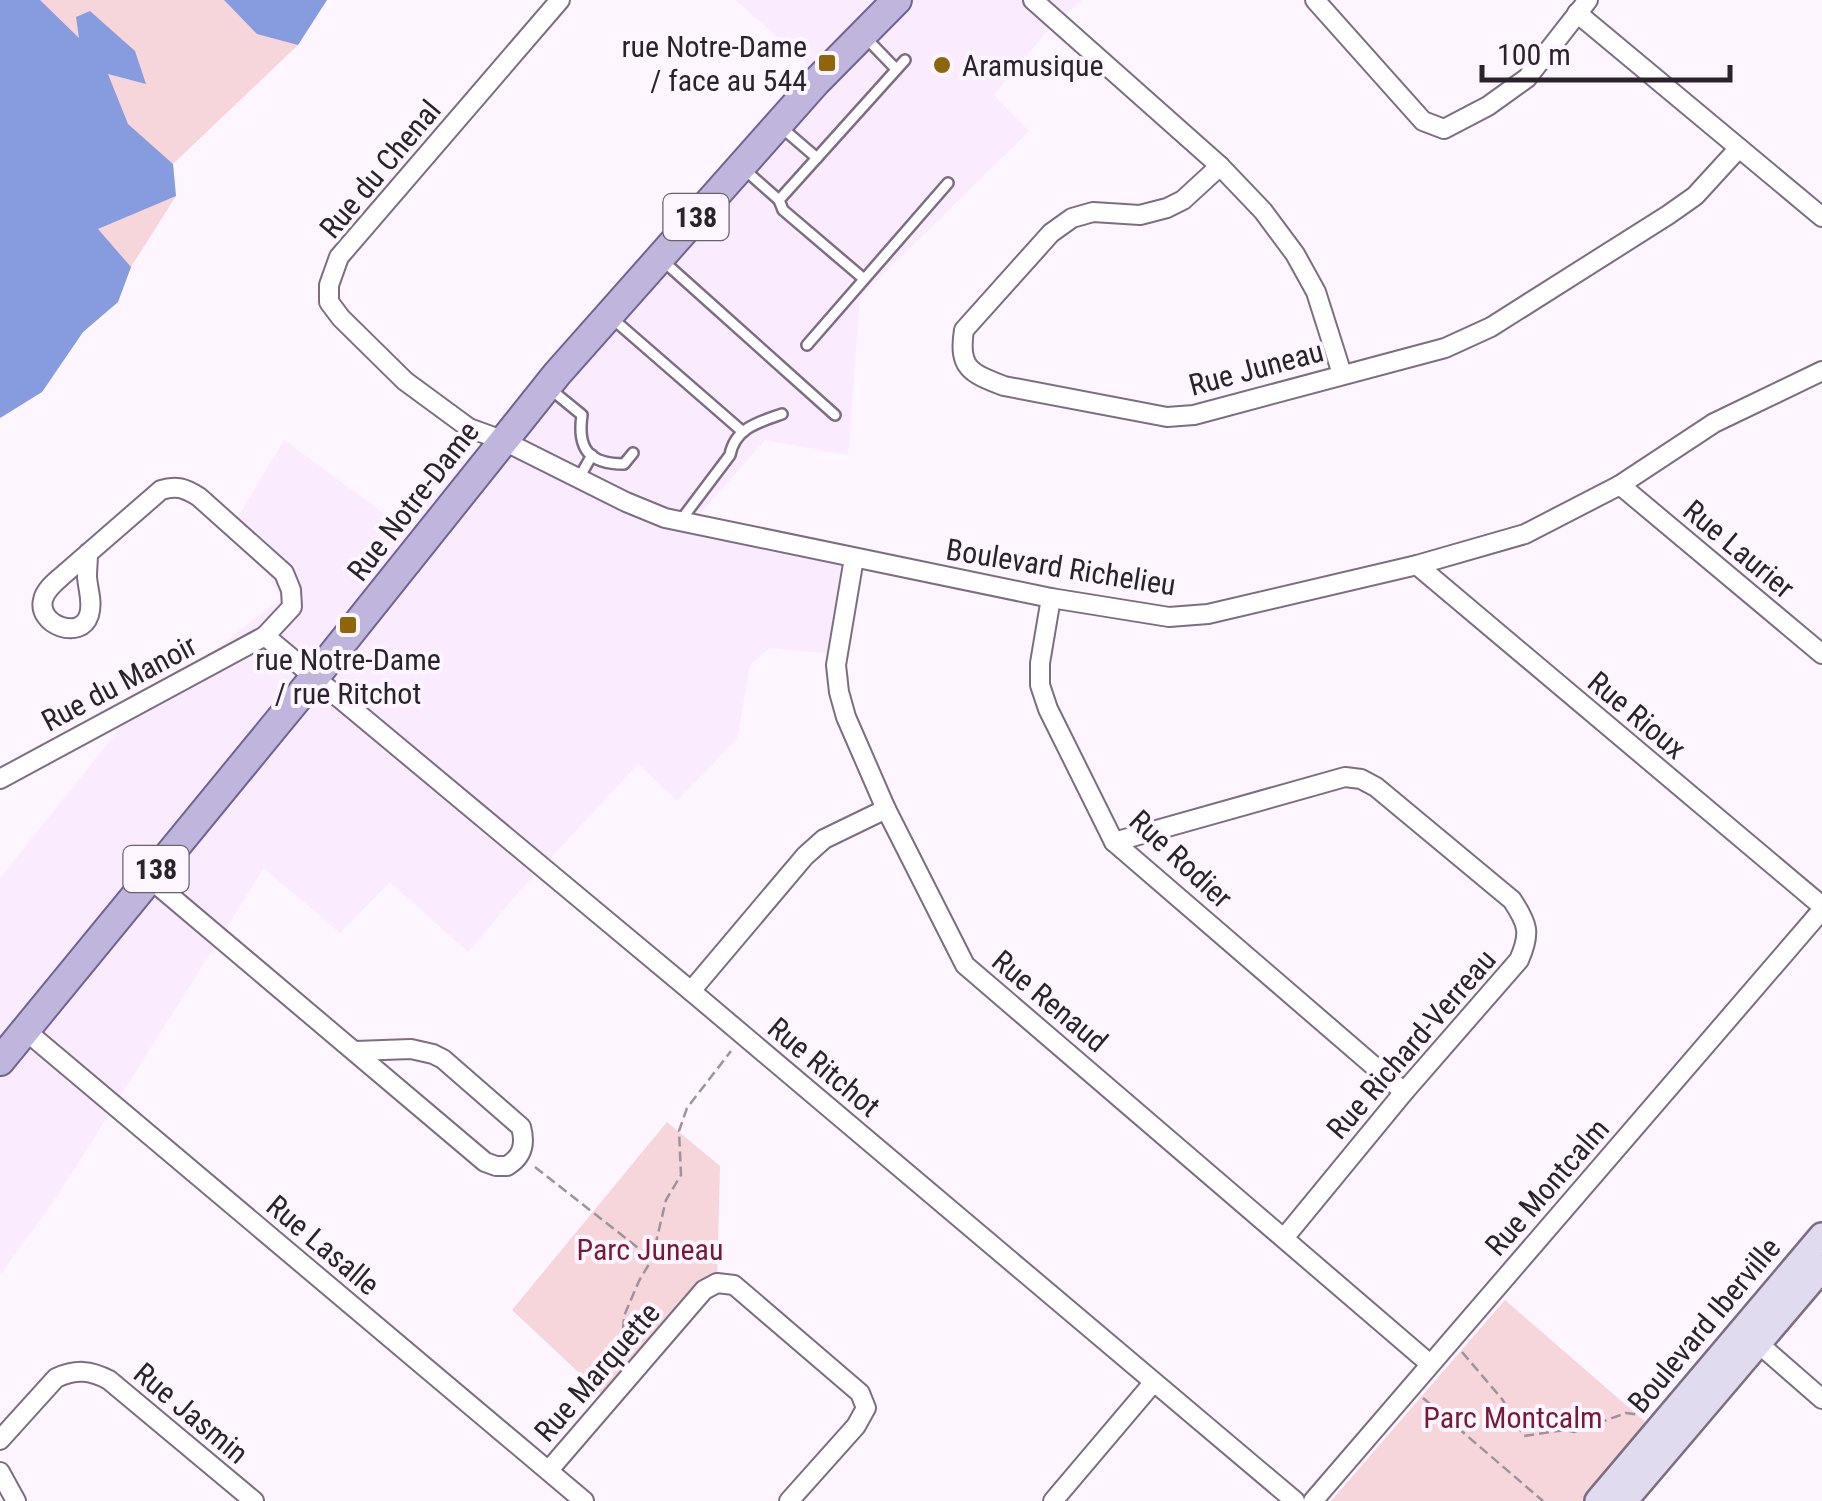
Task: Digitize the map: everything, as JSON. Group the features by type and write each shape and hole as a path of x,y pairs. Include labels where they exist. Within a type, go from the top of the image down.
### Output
{"main road":[{"name":"Rue Notre-Dame","path":"0,1060 314,678 547,386 778,124 897,0"}],"street":[{"name":"Rue du Chenal","path":"502,440 469,428 405,381 341,318 330,302 330,285 339,257 560,0"},
{"path":"1033,0 1220,166 1263,211 1295,254 1316,292 1342,374"},
{"path":"1315,0 1422,121 1444,129 1488,106 1527,78 1583,7 1738,148 1822,217"},
{"name":"Rue Juneau","path":"1220,166 1183,200 1167,208 1140,215 1093,212 1072,218 1051,233 964,330 961,349 966,367 1004,386 1167,417 1194,415 1445,348 1491,327 1668,216 1695,196 1738,148"},
{"name":"Boulevard Richelieu","path":"502,440 665,518 1051,598 1169,617 1208,614 1417,566 1525,534 1620,485 1714,423 1822,371"},
{"name":"Rue Laurier","path":"1620,485 1822,654"},
{"path":"88,553 161,490 173,486 187,490 284,572 292,590 292,607 264,636"},
{"name":"Rue Renaud","path":"854,558 836,665 838,692 886,809 965,965 1430,1364"},
{"name":"Rue Rioux","path":"1417,566 1822,908"},
{"name":"Rue Rodier","path":"1051,598 1040,685 1114,842 1404,1092"},
{"name":"Rue Ritchot","path":"264,636 1295,1501"},
{"name":"Rue du Manoir","path":"0,780 264,636"},
{"name":"Rue Richard-Verreau","path":"1114,842 1345,777 1361,779 1376,787 1512,900 1525,920 1528,941 1519,960 1284,1238"},
{"path":"691,991 805,856 824,839 886,809"},
{"path":"149,878 485,1162 506,1166 520,1155 522,1127 444,1059 411,1049 355,1051"},
{"name":"Rue Montcalm","path":"1313,1501 1822,908"},
{"name":"Rue Lasalle","path":"26,1031 584,1501"},
{"name":"Boulevard Iberville","path":"1624,1501 1822,1236"},
{"name":"Boulevard Iberville","path":"1598,1501 1658,1429 1822,1268"},
{"name":"Rue Marquette","path":"549,1470 704,1290 717,1283 734,1286 860,1393 866,1408 856,1426 789,1501"},
{"path":"1750,1337 1822,1399"},
{"name":"Rue Jasmin","path":"0,1440 56,1378 68,1372 92,1370 254,1501"},
{"path":"1053,1501 1153,1383"},
{"path":"0,1472 16,1501"}],"lane":[{"path":"862,35 896,69"},
{"path":"779,200 904,60"},
{"path":"778,124 817,158"},
{"path":"741,166 779,200 783,210 864,279"},
{"path":"807,344 948,183"},
{"path":"660,258 836,414"},
{"path":"609,316 744,432"},
{"path":"547,386 582,415 582,445 592,456 606,464 624,464 633,453"},
{"path":"680,521 730,455 732,442 751,424 782,414"},
{"path":"579,478 592,456"}],"path":[{"path":"622,1386 624,1316 652,1259 666,1200 681,1175 679,1131 687,1108 744,1036"},
{"path":"520,1155 652,1259"},
{"path":"1451,1340 1502,1399 1524,1436 1574,1432 1626,1412 1643,1415 1658,1429"},
{"path":"1410,1388 1543,1501"}],"shaded area":[{"path":"736,0 1083,0 1053,24 994,95 1029,131 860,297 848,455 765,440 687,528 843,567 827,653 769,648 750,665 737,739 677,801 638,764 468,952 390,882 340,933 264,868 58,1195 0,1275 0,878 125,722 281,598 237,519 284,440 405,529 812,69"}],"green space":[{"path":"0,0 327,0 298,45 173,164 176,196 131,267 118,302 83,332 42,392 0,418"},
{"name":"Parc Juneau","path":"667,1122 720,1166 717,1283 609,1401 512,1310"},
{"name":"Parc Montcalm","path":"1505,1300 1648,1424 1582,1501 1331,1501"}],"water":[{"path":"0,0 40,0 79,38 76,17 90,11 135,51 146,84 108,74 128,124 173,164 176,196 98,229 131,267 118,302 83,332 42,392 0,418"},
{"path":"224,0 327,0 298,45 257,34"}],"place":[{"name":"rue Notre-Dame / face au 544","path":"827,63"},
{"name":"Aramusique","path":"942,65"},
{"name":"rue Notre-Dame / rue Ritchot","path":"348,625"}]}
